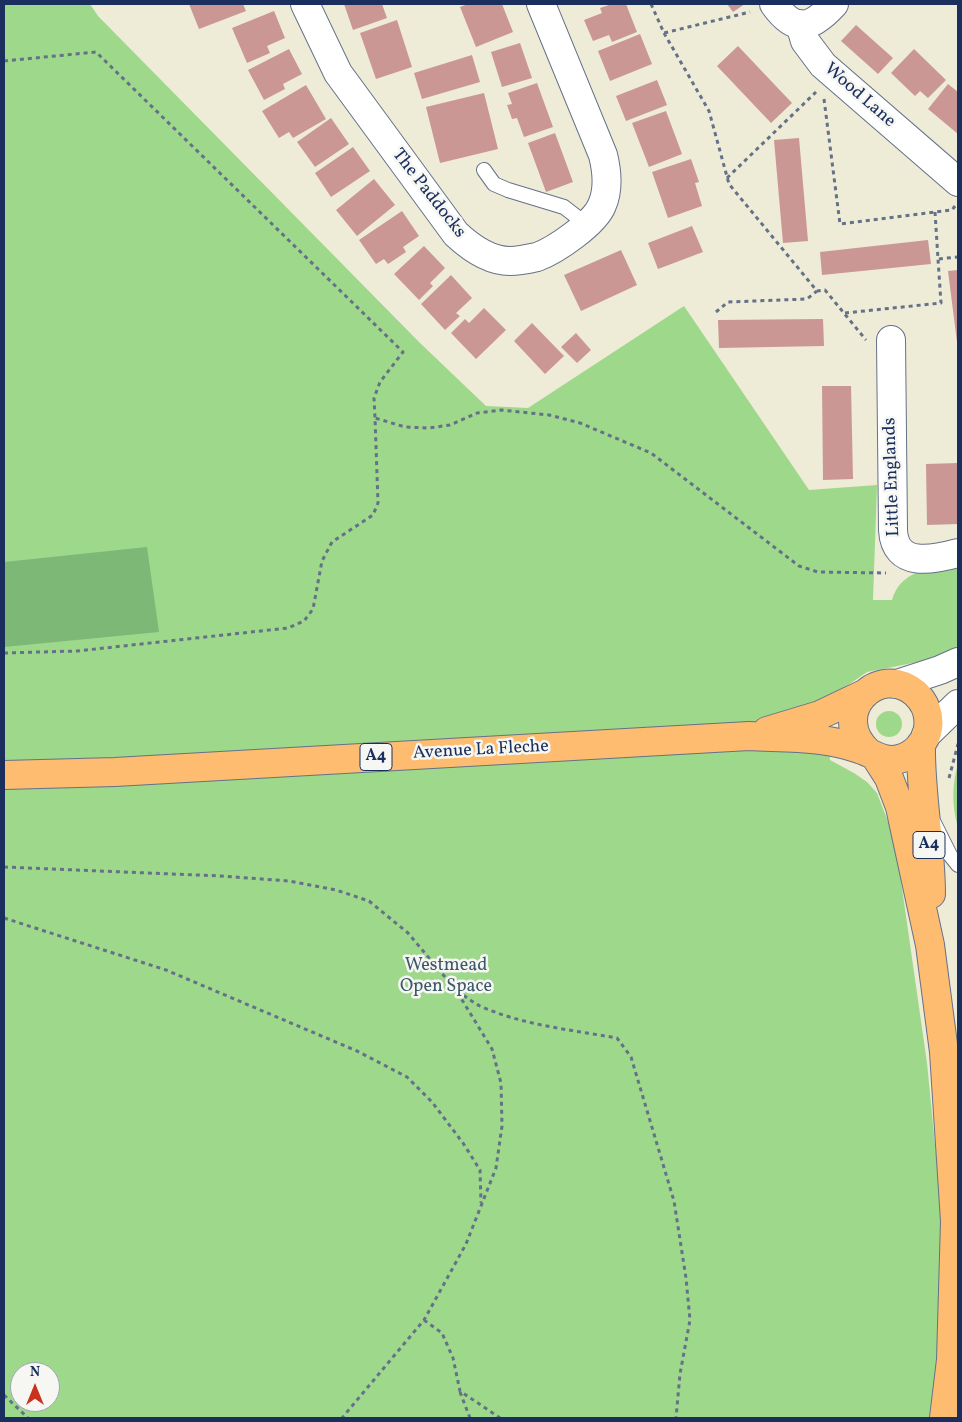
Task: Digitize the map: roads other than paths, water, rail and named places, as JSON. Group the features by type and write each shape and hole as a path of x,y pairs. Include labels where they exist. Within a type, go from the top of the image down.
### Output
{"main road":[{"name":"Avenue La Fleche","path":"749,736 820,715 877,686 897,684"},
{"name":"A4","path":"897,684 906,687 922,700 929,720 923,740 922,777 931,866 930,945"},
{"name":"A4","path":"864,694 855,707 852,726 860,745 871,754 890,778 900,807 930,945 944,1052 956,1221 951,1360 944,1418"},
{"name":"Avenue La Fleche","path":"4,775 116,772 749,736 842,744 888,760 898,760 908,756 923,740"}],"street":[{"name":"The Paddocks","path":"305,4 327,52 349,89 456,234 470,247 496,259 509,261 525,260 556,247 594,218 604,199 607,178 606,165 541,4"},
{"path":"774,5 788,21 807,24 819,18 834,4"},
{"name":"Wood Lane","path":"800,24 805,41 823,65 958,182"},
{"name":"Little Englands","path":"894,354 893,530 897,563 958,553"},
{"name":"Avenue La Fleche","path":"897,684 958,662"},
{"name":"Avenue La Fleche","path":"923,740 958,704"}],"lane":[{"path":"484,170 494,184 564,208 586,224"},
{"path":"925,805 942,841 958,865"}],"park label":[{"name":"Westmead Open Space","path":"446,978"}]}
